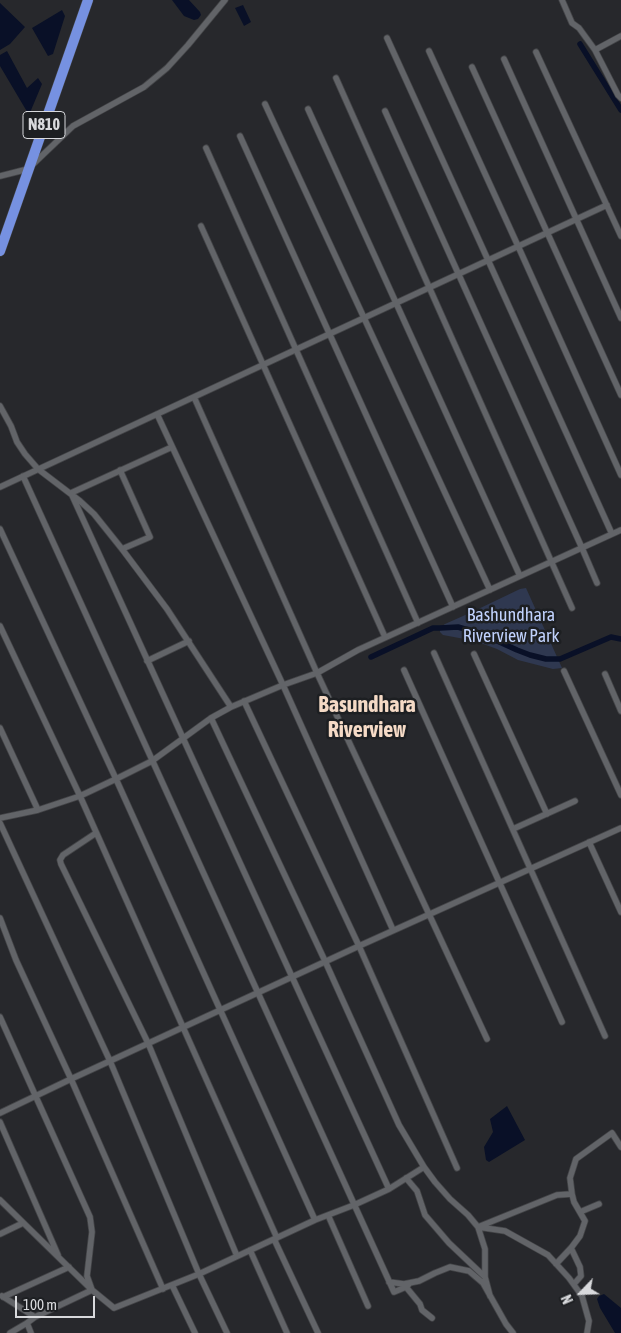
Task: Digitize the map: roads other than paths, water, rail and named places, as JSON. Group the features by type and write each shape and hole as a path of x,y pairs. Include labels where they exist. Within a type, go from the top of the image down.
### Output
{"highway":[{"name":"N810","path":"0,251 88,0"}],"street":[{"path":"0,176 28,170 73,126 144,87 167,68 188,46 225,0"},
{"path":"562,0 572,24 579,28 595,50 621,98"},
{"path":"595,50 621,36"},
{"path":"387,38 612,534"},
{"path":"429,51 621,475"},
{"path":"536,52 621,236"},
{"path":"504,59 621,318"},
{"path":"472,67 621,395"},
{"path":"336,78 572,608"},
{"path":"265,104 490,590"},
{"path":"308,109 520,576"},
{"path":"385,111 596,582"},
{"path":"240,136 453,606"},
{"path":"206,148 418,623"},
{"path":"0,487 607,205"},
{"path":"201,226 385,637"},
{"path":"194,397 317,673 487,1039"},
{"path":"0,406 17,442 25,454 38,469 94,514 122,549 167,609 231,707"},
{"path":"157,414 283,685 393,930"},
{"path":"70,494 172,447"},
{"path":"120,470 150,537 122,549"},
{"path":"23,476 394,1292 450,1267 469,1271 483,1283 513,1333"},
{"path":"70,494 388,1189"},
{"path":"0,529 116,779 315,1220"},
{"path":"0,818 38,810 80,796 152,761 211,718 231,707 317,673 385,637 621,530"},
{"path":"0,626 80,796 184,1027 318,1333"},
{"path":"147,661 189,641"},
{"path":"434,653 605,1036"},
{"path":"474,654 547,814"},
{"path":"404,670 562,1022"},
{"path":"564,671 621,795"},
{"path":"605,674 621,711"},
{"path":"244,701 359,946 457,1168"},
{"path":"211,718 325,961 399,1125 435,1182 478,1227 485,1249 485,1277 490,1296"},
{"path":"0,728 38,810"},
{"path":"513,829 575,801"},
{"path":"0,823 110,1060 199,1274 227,1333"},
{"path":"0,1113 292,976 589,842 620,830"},
{"path":"96,833 62,855 61,864 148,1043 237,1256"},
{"path":"589,842 621,912"},
{"path":"0,918 16,960 71,1079 163,1289"},
{"path":"0,1017 90,1217 92,1232 87,1276 92,1290"},
{"path":"0,1122 59,1258"},
{"path":"556,1264 572,1248 580,1236 585,1221 574,1202 572,1194 570,1178 576,1160 612,1133 621,1147"},
{"path":"0,1200 92,1290 114,1308 199,1274 315,1220 354,1205 388,1189 424,1167"},
{"path":"406,1178 417,1191 425,1215 449,1243 485,1277"},
{"path":"478,1227 557,1195 572,1194"},
{"path":"580,1212 600,1204"},
{"path":"328,1215 368,1306"},
{"path":"0,1234 23,1223"},
{"path":"478,1227 505,1231 548,1255 574,1284 582,1296 590,1321 587,1333"},
{"path":"572,1248 580,1267 581,1276 574,1284"},
{"path":"250,1250 287,1333"},
{"path":"1,1296 69,1267"},
{"path":"389,1282 408,1285 422,1310 432,1318"},
{"path":"172,1285 195,1333"},
{"path":"10,1333 35,1317 92,1290"},
{"path":"1,1296 35,1317"},
{"path":"28,1323 31,1333"}],"waterway":[{"path":"580,44 621,110"},
{"path":"371,657 433,628 458,627 482,634 530,655 546,659 560,659 611,637 621,639"}],"district":[{"name":"Basundhara Riverview","path":"367,718"}],"park label":[{"name":"Bashundhara Riverview Park","path":"511,625"}]}
